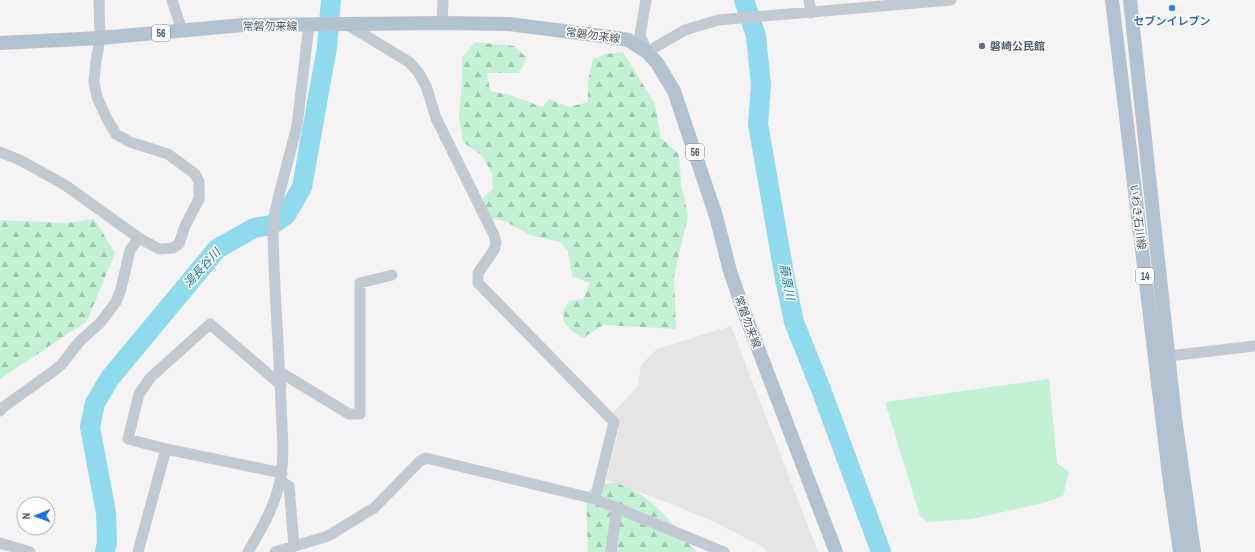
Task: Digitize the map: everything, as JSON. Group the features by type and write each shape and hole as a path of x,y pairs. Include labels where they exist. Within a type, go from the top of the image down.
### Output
{"main road":[{"name":"いわき石川線","path":"1112,0 1162,357 1194,552"},
{"name":"いわき石川線","path":"1130,0 1162,357 1170,483 1180,552"},
{"name":"常磐勿来線","path":"0,43 100,38 243,25 442,23 509,24 628,40 647,52 657,62 674,91 716,216 730,271 743,309 836,552"}],"street":[{"path":"0,152 20,160 65,185 139,238 159,249 173,248 179,244 185,226 199,199 199,182 195,174 168,154 144,148 116,134 108,121 96,97 94,82 100,38 99,0"},
{"path":"172,0 182,31"},
{"path":"442,23 443,0"},
{"path":"646,0 640,35 647,52 685,30 718,20 811,13 886,3 950,0"},
{"path":"809,0 811,13"},
{"path":"248,552 272,506 281,477 283,448 274,232 275,212 297,126 315,25"},
{"path":"343,25 409,62 418,72 426,86 436,118 494,235 496,243 494,250 478,273 478,283 614,422 595,499"},
{"path":"0,411 61,365 80,341 100,323 116,302 121,289 130,250 139,238"},
{"path":"280,372 349,414 360,414 360,283 392,275"},
{"path":"280,385 210,324 150,377 140,394 128,439 281,477 288,486 294,546"},
{"path":"1162,357 1255,346"},
{"path":"138,552 166,449"},
{"path":"275,552 328,536 374,508 420,461 426,458 595,499 724,552"},
{"path":"611,552 617,508"},
{"path":"0,543 30,552"}],"shaded area":[{"path":"731,326 818,552 768,552 761,546 712,521 669,503 606,480 619,428 609,417 638,386 641,365 657,349"}],"green space":[{"path":"475,42 514,46 527,58 519,73 487,73 490,91 510,95 542,107 549,99 569,107 588,102 588,81 593,59 606,54 623,52 655,104 661,138 679,154 681,183 688,215 674,276 676,329 603,325 583,338 572,331 564,323 563,311 569,301 583,299 590,283 572,276 568,251 560,242 530,235 505,221 484,217 483,197 493,190 492,173 481,155 463,142 459,116 462,83 462,58"},
{"path":"94,219 115,253 87,321 0,379 0,220 66,223"},
{"path":"1049,379 1057,463 1069,472 1063,496 1043,503 972,519 928,522 920,516 885,402"},
{"path":"597,484 618,484 643,496 663,513 696,552 588,552 586,493"}],"waterway":[{"name":"湯長谷川","path":"105,552 107,542 106,513 90,427 95,403 110,378 217,249 254,228 271,225 286,215 302,187 327,47 331,0"},
{"name":"藤原川","path":"744,0 756,36 761,85 758,124 794,322 822,392 881,552"}],"place":[{"name":"セブンイレブン","path":"1172,8"},
{"name":"磐崎公民館","path":"982,46"}]}
